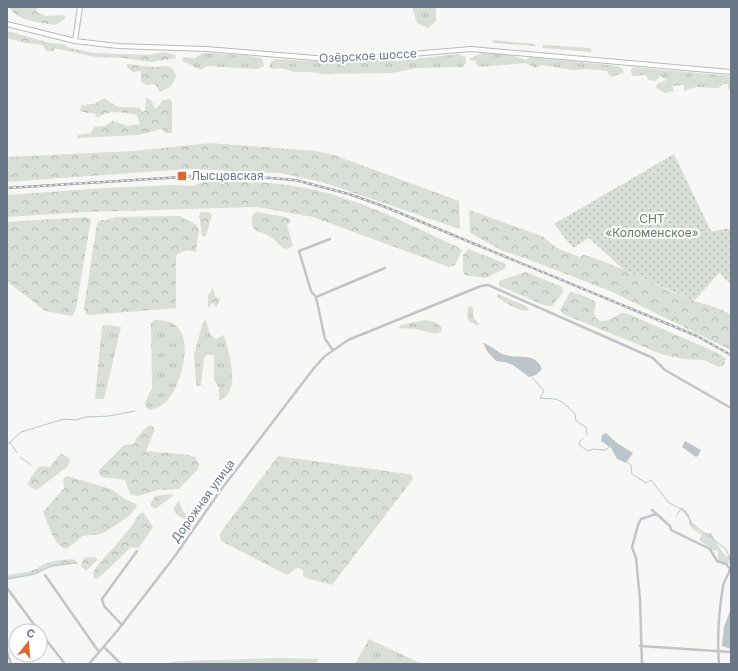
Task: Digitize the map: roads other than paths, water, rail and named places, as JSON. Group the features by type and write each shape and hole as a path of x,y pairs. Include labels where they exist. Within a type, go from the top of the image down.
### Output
{"main road":[{"path":"75,41 80,7"},
{"name":"Озёрское шоссе","path":"7,24 75,41 118,46 206,49 341,60 471,49 731,72"}],"street":[{"path":"330,239 299,251 311,291 316,297 324,339 332,350"},
{"path":"316,297 385,268"},
{"name":"Дорожная улица","path":"89,664 122,625 175,556 220,491 314,368 332,350 348,340 395,319 481,286 488,285 653,358 670,373 731,408"},
{"path":"652,510 670,526 671,530 710,549 717,561 726,564 730,568 724,583 722,596 718,651 720,664"},
{"path":"642,664 640,600 636,558 632,547 641,519 656,514"},
{"path":"122,625 104,606 102,599 137,551"},
{"path":"45,575 99,652"},
{"path":"7,588 33,623"},
{"path":"48,642 65,664"},
{"path":"641,646 731,652"},
{"path":"104,647 122,664"},
{"path":"7,651 11,664"}],"waterway":[{"path":"532,377 544,391 540,398 557,399 560,401 575,414 576,421 586,427 587,435"},
{"path":"7,445 21,432 64,419 76,420 86,417 109,416 135,411"},
{"path":"583,439 580,441 579,445 588,451 593,449 605,450 609,447"},
{"path":"10,442 17,453"},
{"path":"20,457 31,465"},
{"path":"627,462 631,465 632,474 646,483 651,480 669,503 685,511 691,523 726,549 731,562"},
{"path":"7,579 34,574 53,565 77,563"}],"railway":[{"path":"7,188 199,176 246,176 295,180 349,194 383,206 697,336 731,355"}],"place":[{"name":"Лысцовская","path":"182,176"}],"park label":[{"name":"СНТ «Коломенское»","path":"652,226"}]}
